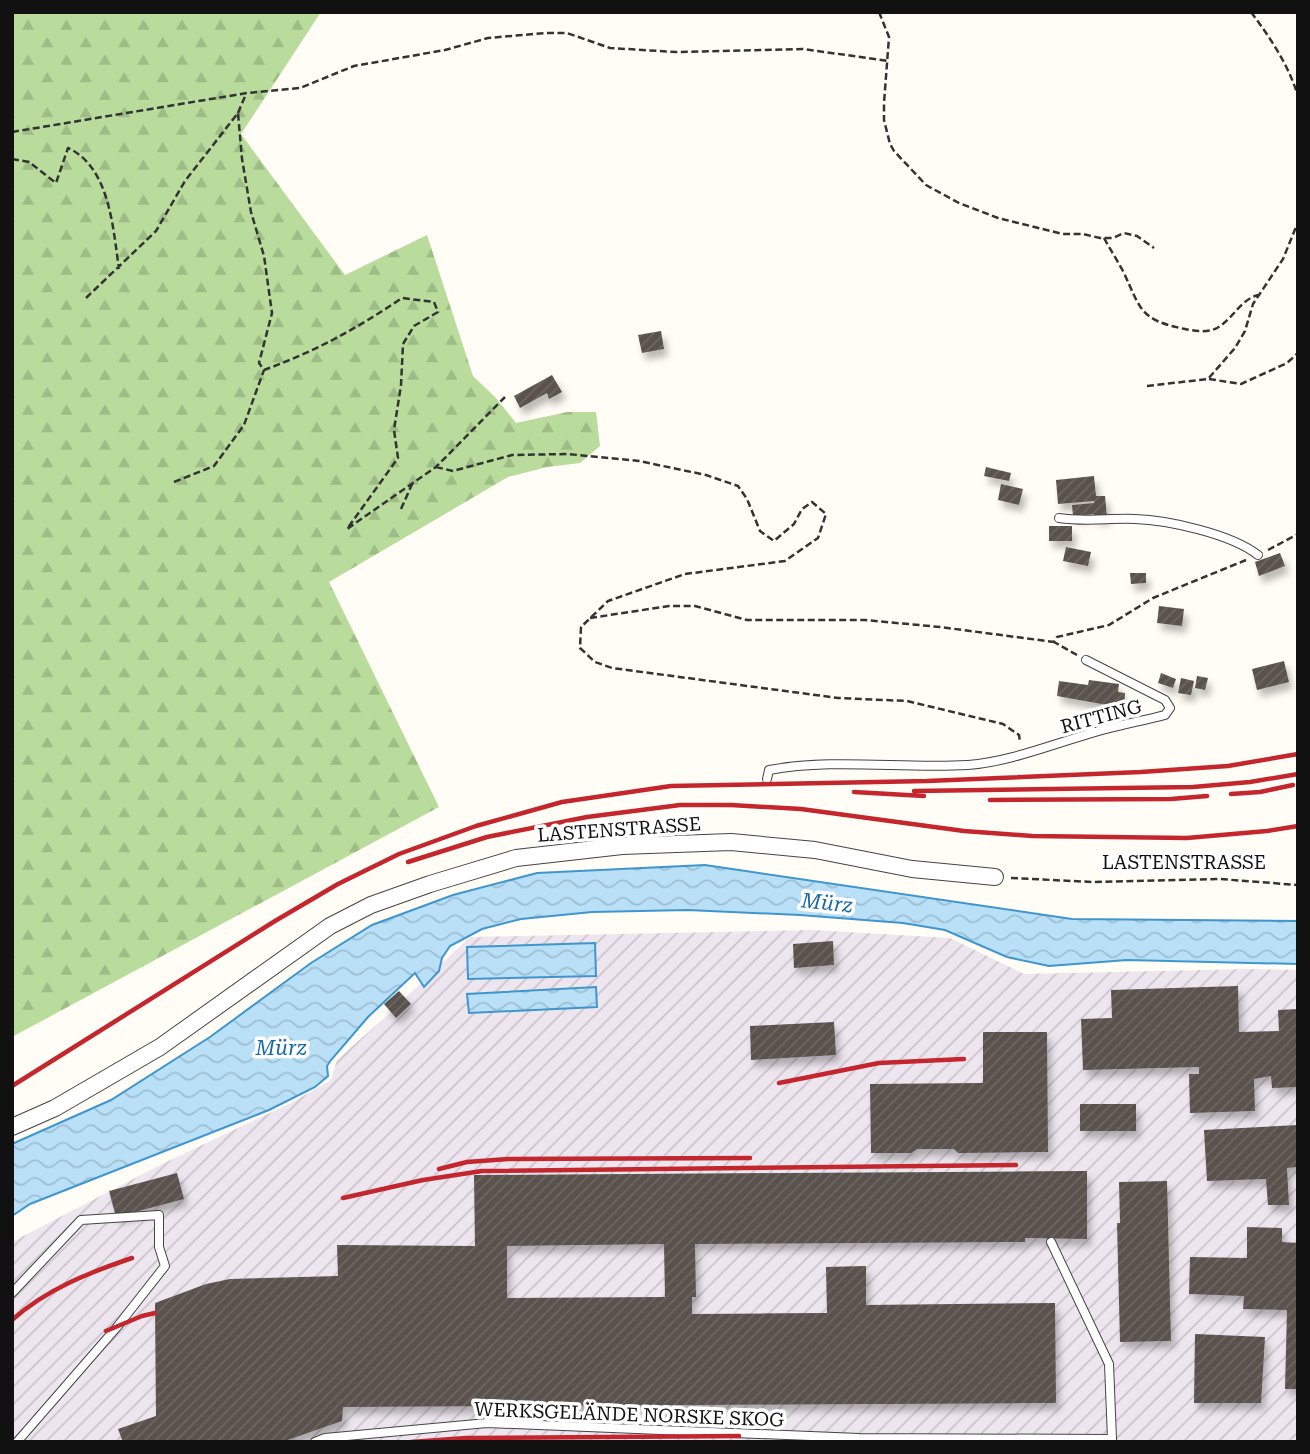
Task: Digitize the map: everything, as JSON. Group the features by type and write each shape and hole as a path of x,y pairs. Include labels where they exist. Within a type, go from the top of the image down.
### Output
{"street":[{"name":"LASTENSTRASSE","path":"12,1127 64,1103 160,1047 330,926 371,905 516,858 622,846 767,840 912,869 995,877"}],"lane":[{"path":"1059,519 1082,522 1135,519 1160,521 1194,528 1240,545 1258,555"},
{"name":"RITTING","path":"767,779 769,770 848,764 971,765 1023,754 1169,712 1170,708 1165,701 1086,660"},
{"path":"12,1293 81,1220 159,1215 159,1247 165,1266 117,1327 17,1442"},
{"name":"WERKSGELÄNDE NORSKE SKOG","path":"315,1442 325,1438 487,1423 860,1440 1112,1439 1109,1364 1051,1242"}],"path":[{"path":"878,12 889,37 884,120 890,144 926,185 959,204 998,218 1063,233 1104,238 1113,239 1124,233 1138,236 1154,248"},
{"path":"1251,12 1274,41 1298,96"},
{"path":"12,132 247,93 300,88 354,66 445,50 488,38 545,33 566,33 610,48 676,52 803,49 889,61"},
{"path":"86,298 156,231 185,181 237,113 247,93"},
{"path":"237,113 251,212 264,256 272,313 259,363 264,370"},
{"path":"12,159 29,162 56,183 68,148 81,154 102,187 110,207 118,269"},
{"path":"1208,379 1235,348 1260,294 1283,259 1298,222"},
{"path":"1104,238 1124,273 1139,309 1155,321 1187,329 1215,330 1248,298 1260,294"},
{"path":"264,370 306,355 402,298 434,302 438,312 414,326 403,344 401,385 394,430 398,458 347,529 436,467 505,397"},
{"path":"1147,386 1208,379 1241,384 1287,363 1298,353"},
{"path":"174,482 214,466 244,425 264,370"},
{"path":"436,467 453,471 513,455 568,454 639,461 706,475 738,486 747,499 760,531 774,541 794,524 802,509 813,502 827,514 818,538 785,561 685,574 608,601 580,627 580,649 595,662 612,668 838,698 907,702 1003,724 1019,735 1023,754"},
{"path":"401,509 413,482"},
{"path":"1054,642 1057,637 1109,625 1153,598 1258,555 1298,534"},
{"path":"590,618 669,606 695,606 747,620 865,620 1054,642 1086,660"},
{"name":"LASTENSTRASSE","path":"995,877 1093,882 1220,880 1298,885"}],"shaded area":[{"path":"812,930 950,938 1024,974 1298,970 1298,1442 12,1442 12,1242 162,1164 291,1103 331,1080 337,1060 391,1012 397,1017 411,1004 405,998 470,937"}],"green space":[{"path":"12,12 321,12 241,134 345,275 427,235 473,376 496,398 516,423 567,412 596,412 600,446 580,463 547,467 508,477 329,582 439,807 12,1037"}],"water":[{"name":"Mürz","path":"705,865 1072,919 1298,921 1298,964 1127,960 1049,966 1007,957 945,930 903,923 800,915 688,910 592,912 521,919 482,929 450,946 442,958 439,971 424,987 415,973 368,1017 331,1060 327,1066 328,1076 315,1087 269,1110 30,1204 12,1216 12,1144 111,1100 210,1037 311,963 372,925 453,895 537,873"},
{"path":"595,943 596,976 468,979 467,947"},
{"path":"596,987 597,1007 469,1013 467,994"}],"building":[{"path":"661,331 664,349 642,353 638,335"},
{"path":"552,375 562,392 549,399 547,393 520,408 514,396"},
{"path":"986,467 1011,473 1009,481 984,476"},
{"path":"1094,476 1096,496 1105,496 1107,517 1095,518 1094,514 1073,516 1072,505 1094,501 1058,504 1056,480"},
{"path":"1001,484 1023,489 1019,505 998,500"},
{"path":"1049,526 1072,526 1072,541 1049,541"},
{"path":"1066,547 1091,552 1088,566 1063,561"},
{"path":"1280,553 1285,566 1259,576 1255,562"},
{"path":"1130,573 1146,573 1146,583 1131,584"},
{"path":"1159,606 1184,609 1182,626 1157,623"},
{"path":"1284,661 1289,682 1257,690 1252,669"},
{"path":"1161,673 1176,679 1173,688 1158,683"},
{"path":"1197,676 1208,678 1205,690 1195,688"},
{"path":"1181,678 1194,681 1191,695 1178,693"},
{"path":"1089,680 1119,684 1118,692 1125,693 1124,708 1057,696 1059,681 1088,685"},
{"path":"833,941 834,965 794,968 793,944"},
{"path":"1238,986 1239,1032 1279,1031 1278,1010 1298,1009 1298,1087 1272,1088 1271,1076 1254,1079 1255,1111 1190,1113 1189,1074 1199,1074 1199,1067 1083,1070 1081,1019 1112,1018 1111,990"},
{"path":"399,991 411,1004 396,1018 384,1004"},
{"path":"834,1022 836,1055 751,1060 750,1026"},
{"path":"983,1032 1047,1032 1048,1152 958,1153 954,1149 917,1149 911,1153 871,1153 870,1084 983,1083"},
{"path":"1080,1104 1136,1104 1136,1131 1080,1131"},
{"path":"1298,1125 1298,1167 1287,1168 1289,1205 1268,1205 1266,1179 1207,1181 1204,1130"},
{"path":"1087,1171 1087,1239 1025,1238 1025,1242 695,1244 696,1297 692,1297 692,1314 827,1313 826,1267 866,1266 866,1305 1055,1303 1056,1403 343,1407 342,1421 282,1442 123,1442 118,1429 156,1416 155,1303 206,1284 230,1279 338,1276 337,1245 475,1246 474,1175","holes":["664,1244 665,1297 507,1298 507,1246"]},
{"path":"177,1173 184,1199 116,1217 109,1191"},
{"path":"1167,1181 1171,1341 1120,1342 1117,1223 1120,1223 1119,1182"},
{"path":"1247,1227 1282,1228 1282,1242 1298,1243 1298,1389 1285,1389 1287,1310 1243,1309 1244,1296 1189,1294 1190,1257 1247,1258"},
{"path":"1195,1334 1265,1337 1261,1403 1194,1403"}],"railway":[{"path":"12,1086 338,884 399,854 476,826 562,802 671,786 927,781 1141,772 1228,766 1298,754"},
{"path":"914,791 1193,787 1298,774"},
{"path":"1231,794 1260,792 1293,785"},
{"path":"854,792 924,796"},
{"path":"990,800 1171,799 1207,796"},
{"path":"408,862 487,837 587,817 680,805 801,809 964,831 1032,836 1187,838 1298,826"},
{"path":"779,1083 879,1063 964,1059"},
{"path":"439,1169 467,1162 508,1159 750,1158"},
{"path":"343,1198 423,1180 482,1171 1016,1165"},
{"path":"12,1320 39,1299 69,1283 132,1258"},
{"path":"106,1331 155,1313"},
{"path":"411,1442 466,1438 739,1436"}]}
